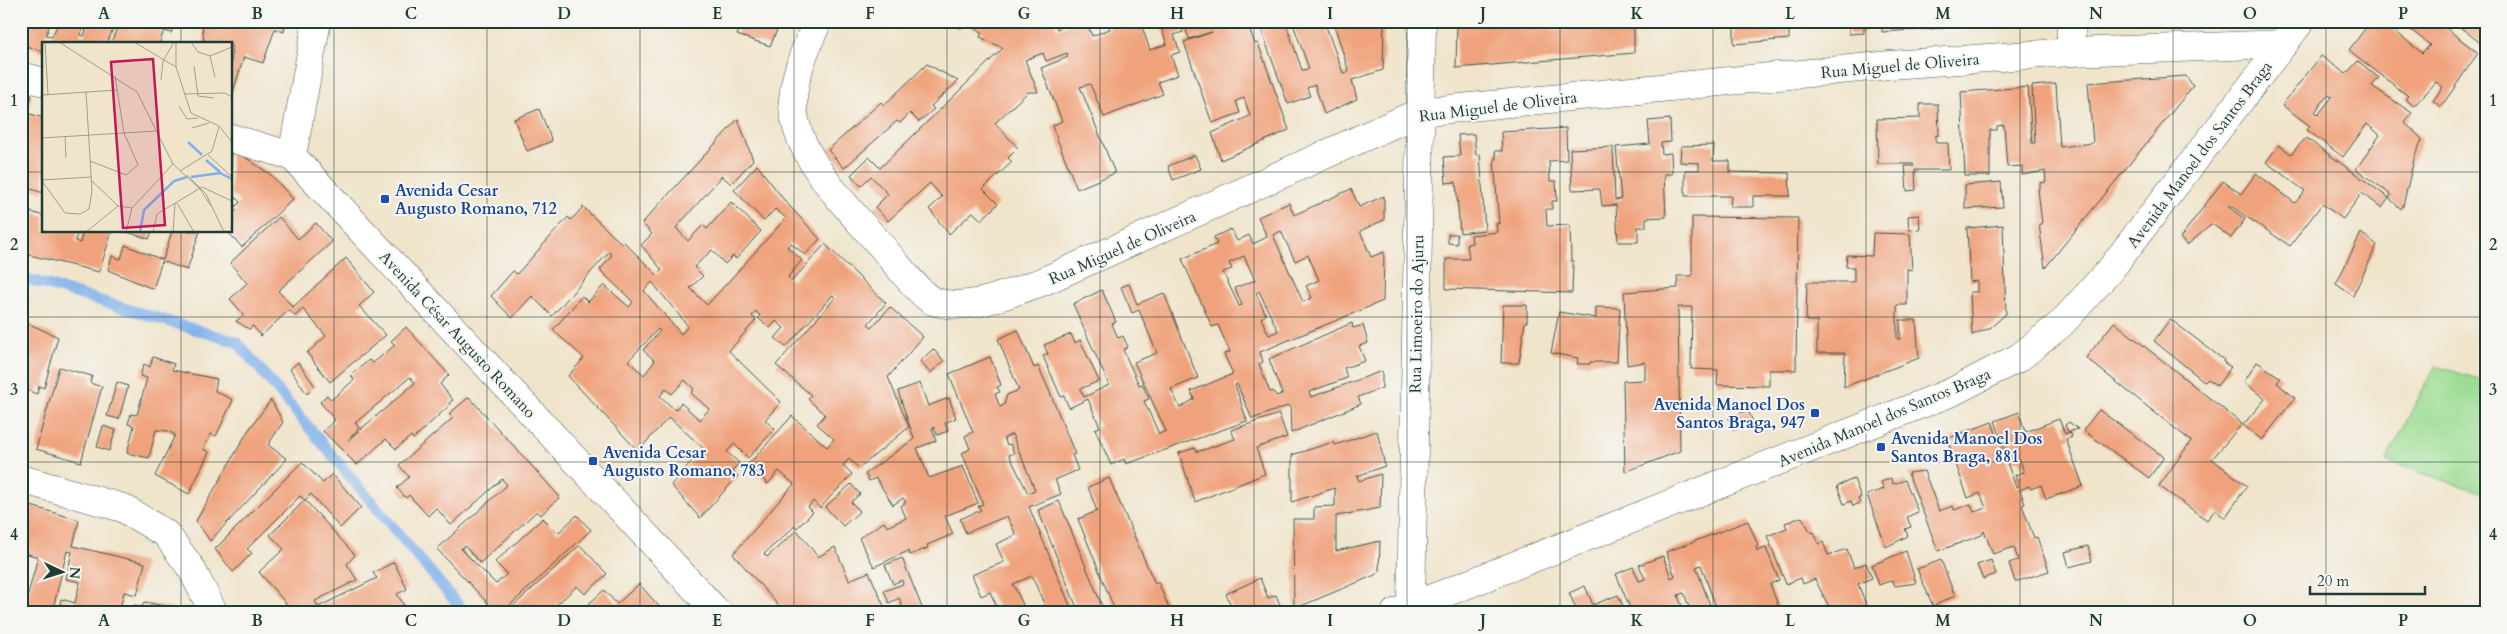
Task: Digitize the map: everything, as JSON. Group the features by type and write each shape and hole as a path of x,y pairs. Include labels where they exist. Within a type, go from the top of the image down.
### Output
{"street":[{"path":"232,138 292,156 317,21"},
{"name":"Rua Miguel de Oliveira","path":"818,21 805,49 793,100 798,133 822,177 930,301 960,306 990,299 1042,282 1420,112 1890,65 2071,52 2284,44"},
{"name":"Rua Limoeiro do Ajuru","path":"1403,609 1422,21"},
{"path":"2071,21 2071,52"},
{"name":"Avenida Manoel dos Santos Braga","path":"1403,609 1943,396 2020,357 2062,323 2110,270 2301,21"},
{"path":"21,76 42,81"},
{"name":"Avenida César Augusto Romano","path":"292,156 718,613"},
{"path":"21,479 123,508 166,534 191,568 214,613"}],"green space":[{"path":"2435,366 2486,381 2486,494 2386,461"}],"building":[{"path":"21,21 51,21 46,35 52,37 59,21 85,21 80,35 84,36 89,21 116,21 108,41 110,42 42,42 42,51 21,44"},
{"path":"120,21 176,21 171,33 164,31 160,42 111,42"},
{"path":"202,21 286,21 284,32 275,29 263,63 244,57 232,95 232,42 204,42"},
{"path":"721,21 781,21 770,46 737,35 739,30"},
{"path":"957,21 1054,21 1057,29 1077,21 1086,21 1092,36 1110,29 1107,21 1140,21 1150,50 1167,44 1159,21 1179,21 1183,32 1174,35 1180,52 1171,55 1178,75 1158,82 1163,94 1104,117 1090,84 1080,87 1115,173 1077,189 1052,126 1062,121 1041,68 1068,57 1067,53 1046,61 1043,53 1025,60 1038,92 1028,92 995,123 1018,148 1008,158 1012,162 983,189 998,204 981,220 973,212 949,234 929,209 942,197 930,183 888,221 875,207 888,194 871,176 861,186 851,175 869,157 880,168 1003,48 980,37 982,32 964,23 961,28 955,26"},
{"path":"1183,21 1285,21 1302,70 1309,69 1292,21 1324,21 1343,73 1349,72 1333,21 1384,21 1383,70 1352,80 1357,99 1324,114 1315,85 1307,88 1310,96 1288,104 1259,24 1249,28 1255,44 1258,43 1289,130 1221,160 1212,133 1250,116 1244,98 1236,101 1240,113 1212,123 1184,42 1212,32 1189,39"},
{"path":"1457,21 1553,21 1553,30 1560,30 1560,21 1584,21 1583,28 1587,28 1587,21 1630,21 1630,27 1634,27 1634,53 1456,68"},
{"path":"1717,21 1789,21 1789,39 1734,44 1734,26 1716,25"},
{"path":"1849,21 1864,21 1864,33 1849,34"},
{"path":"1882,21 1944,21 1944,28 1882,32"},
{"path":"1983,21 2007,21 2007,23 1983,25"},
{"path":"2371,21 2383,21 2422,53 2430,45 2400,21 2437,21 2478,53 2441,107 2433,101 2443,87 2436,82 2414,106 2405,99 2408,96 2349,50"},
{"path":"2452,21 2486,21 2484,46 2469,34"},
{"path":"2321,56 2346,74 2358,61 2379,78 2372,86 2412,113 2405,123 2422,139 2414,159 2401,209 2389,198 2391,195 2356,169 2380,135 2367,124 2343,157 2307,130 2310,126 2282,105","holes":["2328,95 2332,97 2318,115 2315,112"]},
{"path":"927,64 958,81 931,106 934,109 919,122 910,113 900,123 897,121 844,168 828,150 881,102 884,105"},
{"path":"2186,76 2193,86 2045,268 2039,224 2042,224 2038,189 2040,189 2040,183 2046,182 2045,171 2022,175 2022,166 2007,167 2004,125 1997,126 1997,130 1990,130 1990,176 1965,176 1961,92 2028,87 2032,143 2035,143 2032,86 2056,84 2060,147 2093,143 2088,83"},
{"path":"21,91 32,95 27,113 42,117 42,192 21,186"},
{"path":"1920,104 1938,104 1939,135 1936,135 1936,143 1948,143 1949,170 1915,170 1916,190 1907,191 1905,166 1914,166 1913,164 1878,164 1877,119 1920,118"},
{"path":"539,109 552,141 527,151 514,119"},
{"path":"738,119 753,160 731,184 722,176 676,228 688,241 703,225 707,229 731,202 761,231 736,259 733,256 725,264 712,250 694,267 703,276 690,288 707,305 786,218 775,209 764,221 734,190 757,165 784,200 820,239 805,255 791,243 787,247 802,260 788,277 792,281 825,244 886,303 868,324 872,327 890,307 923,337 888,377 909,427 859,468 849,459 843,465 852,474 820,508 813,501 808,507 813,512 797,528 795,526 764,554 767,557 797,530 818,557 835,547 849,580 869,572 887,613 785,613 733,554 794,484 779,471 768,484 748,465 792,416 827,447 834,439 817,424 825,415 808,399 811,395 776,365 835,298 833,295 786,347 775,338 784,328 776,321 770,328 758,318 760,316 756,311 752,316 756,320 729,351 781,402 765,420 775,429 748,458 734,444 727,452 739,463 732,471 738,476 700,518 671,485 703,448 669,417 638,451 568,376 584,358 553,330 582,296 588,302 604,285 629,307 633,302 600,270 612,255 609,252 552,316 532,296 512,318 491,296 513,271 517,274 568,217 571,220 583,207 622,244 624,242 657,275 662,270 641,245 652,234 642,223","holes":["652,282 688,326 681,334 644,291","658,329 660,331 643,350 655,361 644,375 628,361","685,380 694,389 691,393 709,409 700,420 681,403 675,410 660,396 666,389 672,394"]},
{"path":"1670,119 1671,142 1661,143 1662,154 1671,153 1672,174 1664,174 1666,217 1646,218 1646,227 1638,227 1638,242 1618,242 1616,205 1602,206 1600,189 1572,190 1570,149 1613,147 1615,200 1621,199 1616,147 1650,144 1648,121"},
{"path":"1566,128 1567,160 1549,161 1550,181 1556,181 1557,201 1552,201 1552,209 1546,209 1547,226 1570,225 1571,261 1573,261 1572,293 1446,289 1446,259 1469,259 1467,244 1472,243 1471,235 1497,232 1496,223 1499,224 1494,159 1496,159 1495,151 1502,151 1501,132"},
{"path":"1474,134 1476,155 1480,154 1485,230 1460,233 1456,182 1446,183 1444,157 1460,156 1458,135"},
{"path":"2306,138 2389,198 2382,208 2362,193 2343,219 2322,204 2290,246 2229,205 2228,207 2245,219 2231,238 2212,224 2187,245 2180,238 2223,181 2241,194 2256,173 2295,203 2305,191 2266,162 2279,145 2291,154"},
{"path":"1714,145 1713,161 1730,161 1730,172 1789,173 1790,196 1753,196 1753,207 1730,207 1731,196 1685,196 1685,170 1699,170 1699,163 1680,162 1681,146"},
{"path":"232,152 242,155 271,175 293,199 242,247 228,232 232,232 232,223 234,222 232,215 237,210 234,208 240,202 232,194"},
{"path":"1195,155 1201,169 1173,180 1168,166"},
{"path":"2001,182 2003,207 1965,209 1965,185"},
{"path":"1351,189 1359,207 1384,196 1384,220 1360,231 1371,257 1384,252 1383,301 1260,352 1263,362 1259,364 1270,392 1273,391 1276,396 1282,394 1269,359 1352,323 1353,328 1363,325 1368,343 1359,346 1365,361 1344,368 1347,378 1309,392 1311,397 1382,371 1382,388 1358,397 1361,404 1291,433 1290,405 1252,419 1237,384 1235,385 1247,421 1126,464 1124,459 1111,465 1095,429 1100,427 1088,399 1069,408 1064,396 1061,397 1043,356 1048,354 1044,345 1071,334 1075,343 1080,340 1099,381 1080,389 1084,397 1109,385 1073,304 1102,290 1116,322 1112,324 1118,338 1123,336 1128,347 1123,350 1139,385 1142,384 1149,399 1144,401 1159,434 1166,431 1134,362 1157,353 1139,310 1132,313 1121,287 1129,284 1137,304 1164,293 1198,378 1171,389 1180,408 1194,399 1191,391 1233,374 1224,354 1230,352 1218,325 1212,327 1182,259 1217,244 1214,237 1231,229 1237,241 1249,235 1253,244 1267,237 1258,217 1289,203 1294,215","holes":["1281,231 1295,261 1308,255 1319,280 1306,286 1312,298 1303,302 1273,235","1244,256 1255,280 1235,288 1242,305 1239,306 1223,272 1232,269 1229,263","1259,291 1278,331 1269,335 1261,318 1266,315 1256,293"]},
{"path":"31,212 42,215 42,232 78,232 75,241 80,243 83,232 112,232 99,272 21,253 21,231 25,232"},
{"path":"1919,215 1920,229 1909,230 1908,216"},
{"path":"279,217 298,239 316,223 332,242 278,291 293,307 346,258 374,292 359,306 386,335 330,382 307,353 326,336 303,309 295,316 289,310 261,336 253,326 249,329 236,321 244,315 230,299 247,283 230,263"},
{"path":"1692,217 1798,218 1796,370 1769,370 1769,386 1717,385 1718,370 1691,369 1692,307 1678,307 1680,451 1625,472 1623,381 1645,380 1645,362 1627,365 1624,292 1678,288 1677,276 1692,276"},
{"path":"2003,225 2006,314 1990,328 1972,335 1970,292 1977,292 1977,281 1970,282 1967,228"},
{"path":"127,232 152,232 149,239"},
{"path":"172,232 200,232 187,270 162,261 153,289 108,270 112,256 121,259 125,245 163,260"},
{"path":"1873,233 1910,234 1912,270 1907,269 1907,305 1897,305 1897,339 1900,339 1900,320 1916,320 1919,358 1844,387 1845,353 1817,353 1817,321 1806,321 1807,282 1854,282 1854,267 1846,267 1847,255 1872,256"},
{"path":"2361,233 2377,245 2353,296 2336,284"},
{"path":"1448,234 1457,234 1457,244 1448,243"},
{"path":"1503,305 1527,305 1527,322 1525,322 1519,363 1501,363"},
{"path":"1596,307 1620,308 1617,362 1577,364 1578,358 1551,353 1559,312 1596,318"},
{"path":"2170,319 2231,367 2217,386 2208,379 2205,382 2154,341"},
{"path":"25,322 58,337 44,388 39,386 37,394 21,388 21,334"},
{"path":"2114,322 2242,424 2212,459 2247,486 2225,518 2215,510 2207,520 2159,486 2191,441 2086,358"},
{"path":"406,327 449,375 440,384 453,400 413,439 411,436 396,449 386,439 357,465 323,431 335,420 320,402 327,395 331,400 354,380 351,375 369,360 373,363 395,345 391,341","holes":["410,377 415,383 348,440 359,428 355,423"]},
{"path":"1018,330 1034,368 1038,366 1075,454 1072,455 1078,470 1055,480 1061,494 1029,507 1073,613 1048,613 1032,576 1013,584 1027,613 1000,613 990,592 981,596 972,575 1004,562 996,544 1016,535 1007,516 966,533 960,519 981,510 978,506 983,504 962,453 970,449 965,436 973,432 949,374 990,357 1001,385 997,387 1000,392 995,394 1000,407 1004,405 1007,395 1019,390 998,339","holes":["1012,434 1035,490 1028,493 1009,455 1014,453 1010,444 1007,445 1004,438"]},
{"path":"933,349 944,361 930,373 920,361"},
{"path":"153,357 174,364 172,370 217,379 215,391 233,400 216,436 211,434 203,449 209,452 189,494 155,476 175,435 168,431 156,430 149,458 127,453 134,426 128,424 131,414 137,415 147,378 140,376 144,364 150,367"},
{"path":"298,362 315,386 307,394 290,369"},
{"path":"2257,362 2281,378 2277,383 2295,398 2262,440 2243,425 2265,399 2244,382"},
{"path":"59,367 92,376 90,383 102,387 81,462 36,449"},
{"path":"117,382 128,386 119,419 107,416"},
{"path":"920,383 928,406 949,398 956,418 945,423 948,431 937,435 934,427 932,428 936,441 917,448 929,478 963,466 978,503 945,516 953,534 927,545 928,548 910,555 908,551 874,567 859,538 884,522 887,527 906,518 901,506 906,502 903,498 893,505 876,478 869,481 865,474 914,439 898,391"},
{"path":"469,397 560,497 541,515 537,511 480,563 465,546 461,549 496,584 507,574 495,562 543,518 558,533 577,515 591,530 507,608 509,610 580,545 607,574 585,594 577,586 548,613 497,613 437,549 507,485 502,479 451,525 436,508 428,516 409,495 406,498 397,488 409,477 399,465 453,418 449,414"},
{"path":"271,400 283,422 268,445 287,459 210,541 196,521 248,431"},
{"path":"1748,410 1753,422 1733,430 1729,418"},
{"path":"2099,410 2164,457 2149,478 2083,430"},
{"path":"2019,412 2025,432 2059,419 2065,434 2070,432 2072,437 2066,439 2083,486 2046,499 2041,485 2031,489 2029,486 2020,490 2025,504 2022,505 2034,538 2037,537 2049,571 2015,582 2009,563 2018,560 2014,547 1993,554 1984,531 1982,535 1938,551 1908,473 1924,471 1939,511 1953,506 1954,510 1971,504 1974,512 1986,508 1980,493 1968,498 1947,439 1992,422 2016,487 2019,486 2015,475 2024,472 2020,460 2009,461 1995,421"},
{"path":"1279,414 1287,437 1256,448 1265,474 1195,502 1179,453 1195,448 1197,452 1235,439 1231,430"},
{"path":"2069,422 2078,429 2068,432 2065,425"},
{"path":"103,426 116,430 109,451 97,447"},
{"path":"1377,431 1385,466 1357,476 1359,481 1381,474 1380,508 1336,516 1336,551 1380,541 1379,571 1375,575 1294,609 1293,519 1314,519 1314,507 1335,506 1335,488 1292,502 1292,455 1333,442 1335,445"},
{"path":"302,462 323,483 332,474 361,507 340,528 311,494 305,500 300,496 247,549 252,553 233,572 215,549"},
{"path":"1109,478 1155,584 1158,582 1171,613 1116,613 1078,519 1097,511 1088,487"},
{"path":"1891,478 1893,484 1905,480 1918,512 1907,517 1911,527 1905,529 1908,536 1886,547 1867,495 1884,489 1881,482"},
{"path":"1854,479 1861,497 1858,499 1860,503 1853,506 1851,501 1844,504 1837,486"},
{"path":"851,484 860,494 851,502 860,511 843,526 825,507"},
{"path":"305,500 355,555 347,564 357,580 315,601 318,607 377,578 373,573 394,562 407,589 397,594 406,609 399,613 294,613 259,572 284,549 270,535"},
{"path":"1059,501 1105,613 1079,613 1038,510"},
{"path":"24,504 79,520 73,546 145,563 137,595 124,592 119,613 58,613 61,599 75,603 80,582 66,579 72,552 67,551 52,613 23,613 38,557 21,552 21,514"},
{"path":"1802,517 1811,533 1814,532 1819,544 1823,542 1828,555 1847,549 1854,568 1866,563 1872,578 1858,584 1867,607 1855,613 1832,613 1815,579 1803,584 1801,578 1786,584 1767,536 1787,528 1785,523"},
{"path":"1748,521 1758,546 1756,547 1757,551 1766,548 1779,580 1770,584 1781,613 1718,613 1701,565 1696,567 1713,613 1691,613 1684,593 1678,595 1684,613 1632,613 1616,574 1633,567 1639,581 1645,579 1639,565 1663,556 1671,578 1675,576 1666,552"},
{"path":"2088,546 2092,561 2069,567 2065,552"},
{"path":"1906,551 1916,583 1895,586 1892,580 1879,585 1872,565"},
{"path":"902,558 924,613 905,613 899,598 889,603 884,591 903,584 902,580 893,584 885,565"},
{"path":"1941,560 1955,596 1933,606 1917,569"},
{"path":"1991,560 1996,574 1983,579 1977,565"},
{"path":"1260,578 1268,598 1276,595 1282,610 1274,613 1234,613 1226,594"},
{"path":"639,584 665,613 579,613 604,590 617,604"},
{"path":"1585,586 1593,605 1618,595 1626,613 1578,613 1569,593"},
{"path":"144,602 170,607 169,613 132,613 134,605 142,607"},
{"path":"1910,607 1913,613 1905,613 1904,609"}],"waterway":[{"path":"21,277 237,342 465,613"}],"place":[{"name":"Avenida Cesar Augusto Romano, 712","path":"385,199"},
{"name":"Avenida Manoel Dos Santos Braga, 947","path":"1815,413"},
{"name":"Avenida Manoel Dos Santos Braga, 881","path":"1881,447"},
{"name":"Avenida Cesar Augusto Romano, 783","path":"593,461"}]}
